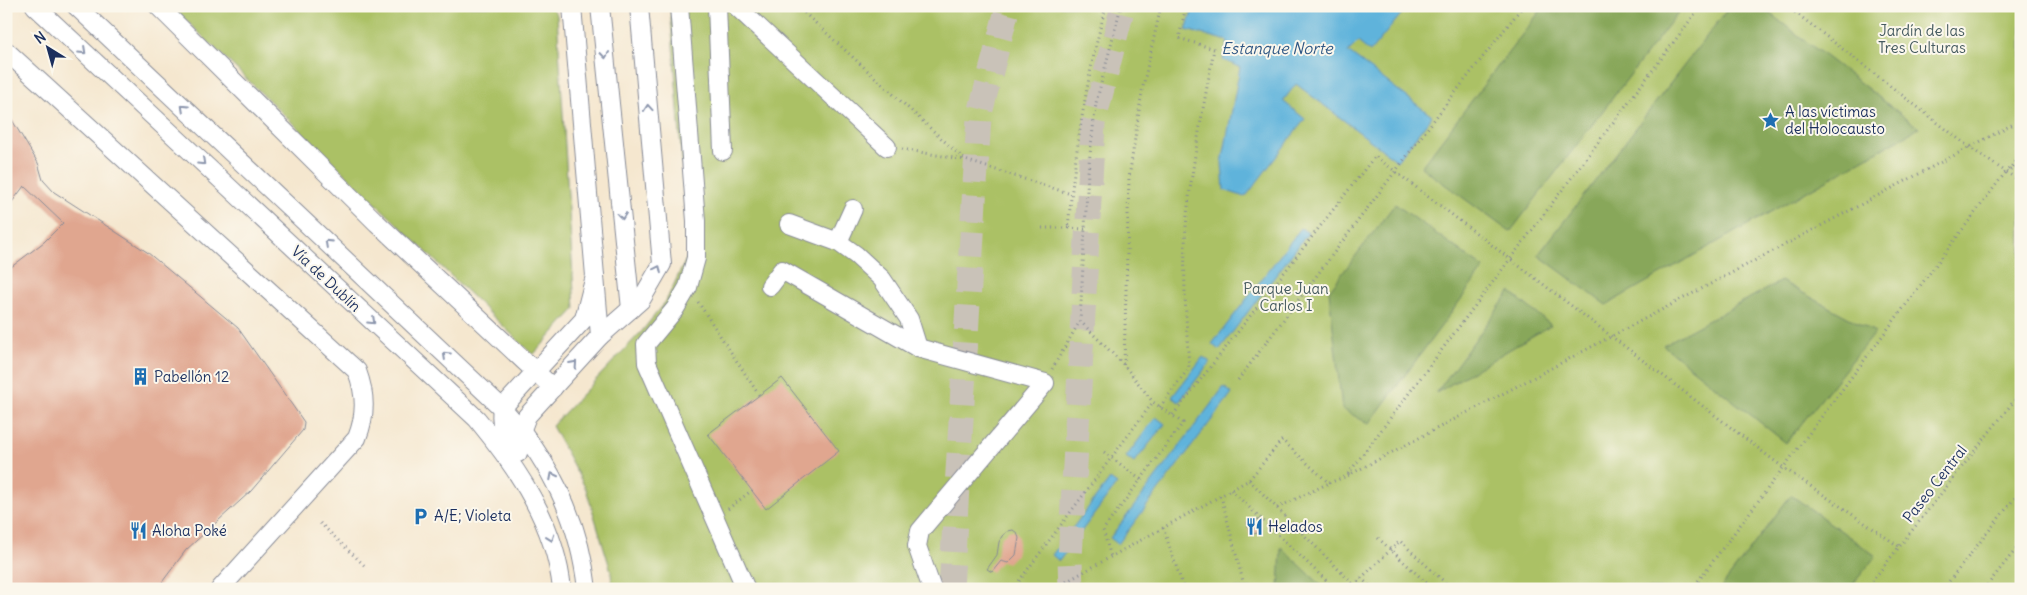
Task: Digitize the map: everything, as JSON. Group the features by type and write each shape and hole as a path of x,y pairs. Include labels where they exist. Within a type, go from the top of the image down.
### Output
{"street":[{"name":"Vía de Dublín","path":"35,6 477,419 506,454 538,506 552,542 561,573 562,589"},
{"name":"Vía de Dublín","path":"76,6 522,429 550,471 565,501 585,571 587,589"},
{"path":"158,6 377,222 552,388"},
{"path":"600,6 631,309"},
{"path":"522,429 527,416 552,388 600,336 641,300 662,264 639,6"},
{"path":"679,6 696,221 696,258 688,287 675,309 646,344 647,363 746,589"},
{"path":"717,6 722,152"},
{"path":"736,6 887,146"},
{"path":"570,10 600,336"},
{"path":"6,51 357,371 365,403 363,423 357,438 220,589"},
{"path":"838,242 853,209"},
{"path":"789,224 838,242 856,255 882,279 909,319 918,348"},
{"path":"770,286 782,270 918,348 1045,383 920,531 917,546 932,589"},
{"path":"538,506 541,498 538,484 504,433 500,421 502,408 584,318 595,276"}],"path":[{"path":"798,6 965,160"},
{"path":"1068,228 1081,116 1092,58 1106,6"},
{"path":"1045,383 1080,321 1088,172 1096,103 1121,6"},
{"path":"1124,365 1129,178 1142,91 1161,6"},
{"path":"1160,407 1190,368 1184,295 1187,216 1199,131 1214,49 1179,38 1186,6"},
{"path":"1238,380 1523,6"},
{"path":"1347,476 1701,6"},
{"path":"1787,6 1969,147 2021,182"},
{"path":"1277,508 1347,476 2021,120"},
{"path":"887,146 965,160 1071,194"},
{"path":"1173,416 1375,156 1784,468 1900,547"},
{"path":"1692,589 2005,173 2021,156"},
{"path":"2005,173 2021,164"},
{"path":"1042,228 1085,229"},
{"path":"688,287 760,395"},
{"path":"1080,321 1124,365 1153,402 1183,423 1103,530 1111,557"},
{"name":"Paseo Central","path":"1866,589 2021,392"},
{"path":"1013,589 1153,402"},
{"path":"1054,589 1249,480 1282,440 1329,483"},
{"path":"1104,452 1141,480"},
{"path":"1249,480 1358,589"},
{"path":"1232,490 1335,589"},
{"path":"1943,589 2021,490"},
{"path":"716,518 751,491"},
{"path":"1221,496 1245,589"},
{"path":"320,523 366,566"},
{"path":"1163,528 1184,589"},
{"path":"1378,538 1432,589"},
{"path":"1354,584 1400,541 1452,589"},
{"path":"1984,589 2021,543"},
{"path":"1360,578 1373,589"}],"green space":[{"path":"171,6 551,6 557,15 575,309 533,355"},
{"name":"Parque Juan Carlos I","path":"670,6 2021,6 2021,589 612,589 611,571 586,489 552,426 642,331 666,301 689,253"},
{"path":"1544,6 1683,6 1510,232 1421,167"},
{"path":"1730,6 1760,6 1919,128 1606,305 1538,255"},
{"path":"1395,204 1484,268 1369,424 1342,409 1329,291"},
{"path":"1781,281 1875,332 1786,443 1663,345"},
{"path":"1510,292 1551,325 1436,393"},
{"path":"1791,495 1876,556 1849,589 1720,589"},
{"path":"1281,547 1325,589 1279,589"}],"water":[{"name":"Estanque Norte","path":"1194,6 1408,6 1370,52 1358,42 1348,52 1432,116 1397,161 1296,84 1283,101 1305,119 1247,195 1242,196 1224,190 1222,163 1240,67 1223,60 1228,41 1186,30"},
{"path":"1301,228 1308,233 1219,350 1212,344"},
{"path":"1203,357 1210,362 1179,402 1172,397"},
{"path":"1224,387 1232,393 1118,544 1110,538"},
{"path":"1156,417 1165,424 1134,463 1126,457"},
{"path":"1110,479 1117,484 1059,561 1052,555"}],"building":[{"name":"Pabellón 12","path":"6,110 38,163 43,180 54,192 147,252 238,328 304,422 303,430 251,491 186,550 157,589 6,589 6,271 44,242 63,223 24,186 6,210"},
{"path":"782,378 839,451 766,509 708,434"},
{"name":"Helados","path":"1258,519 1261,532 1250,535 1247,522"},
{"path":"1013,530 1019,538 1016,555 1008,563 1001,561 992,572 987,569 997,555 1002,536 1008,531"}],"tunnel":[{"path":"951,589 979,117 1008,6"},
{"path":"1071,589 1070,560 1093,124 1123,6"}],"place":[{"name":"A las víctimas del Holocausto","path":"1771,121"},
{"name":"Pabellón 12","path":"140,377"},
{"name":"A/E; Violeta","path":"420,516"},
{"name":"Helados","path":"1254,527"},
{"name":"Aloha Poké","path":"138,531"}],"park label":[{"name":"Jardín de las Tres Culturas","path":"1922,40"}]}
